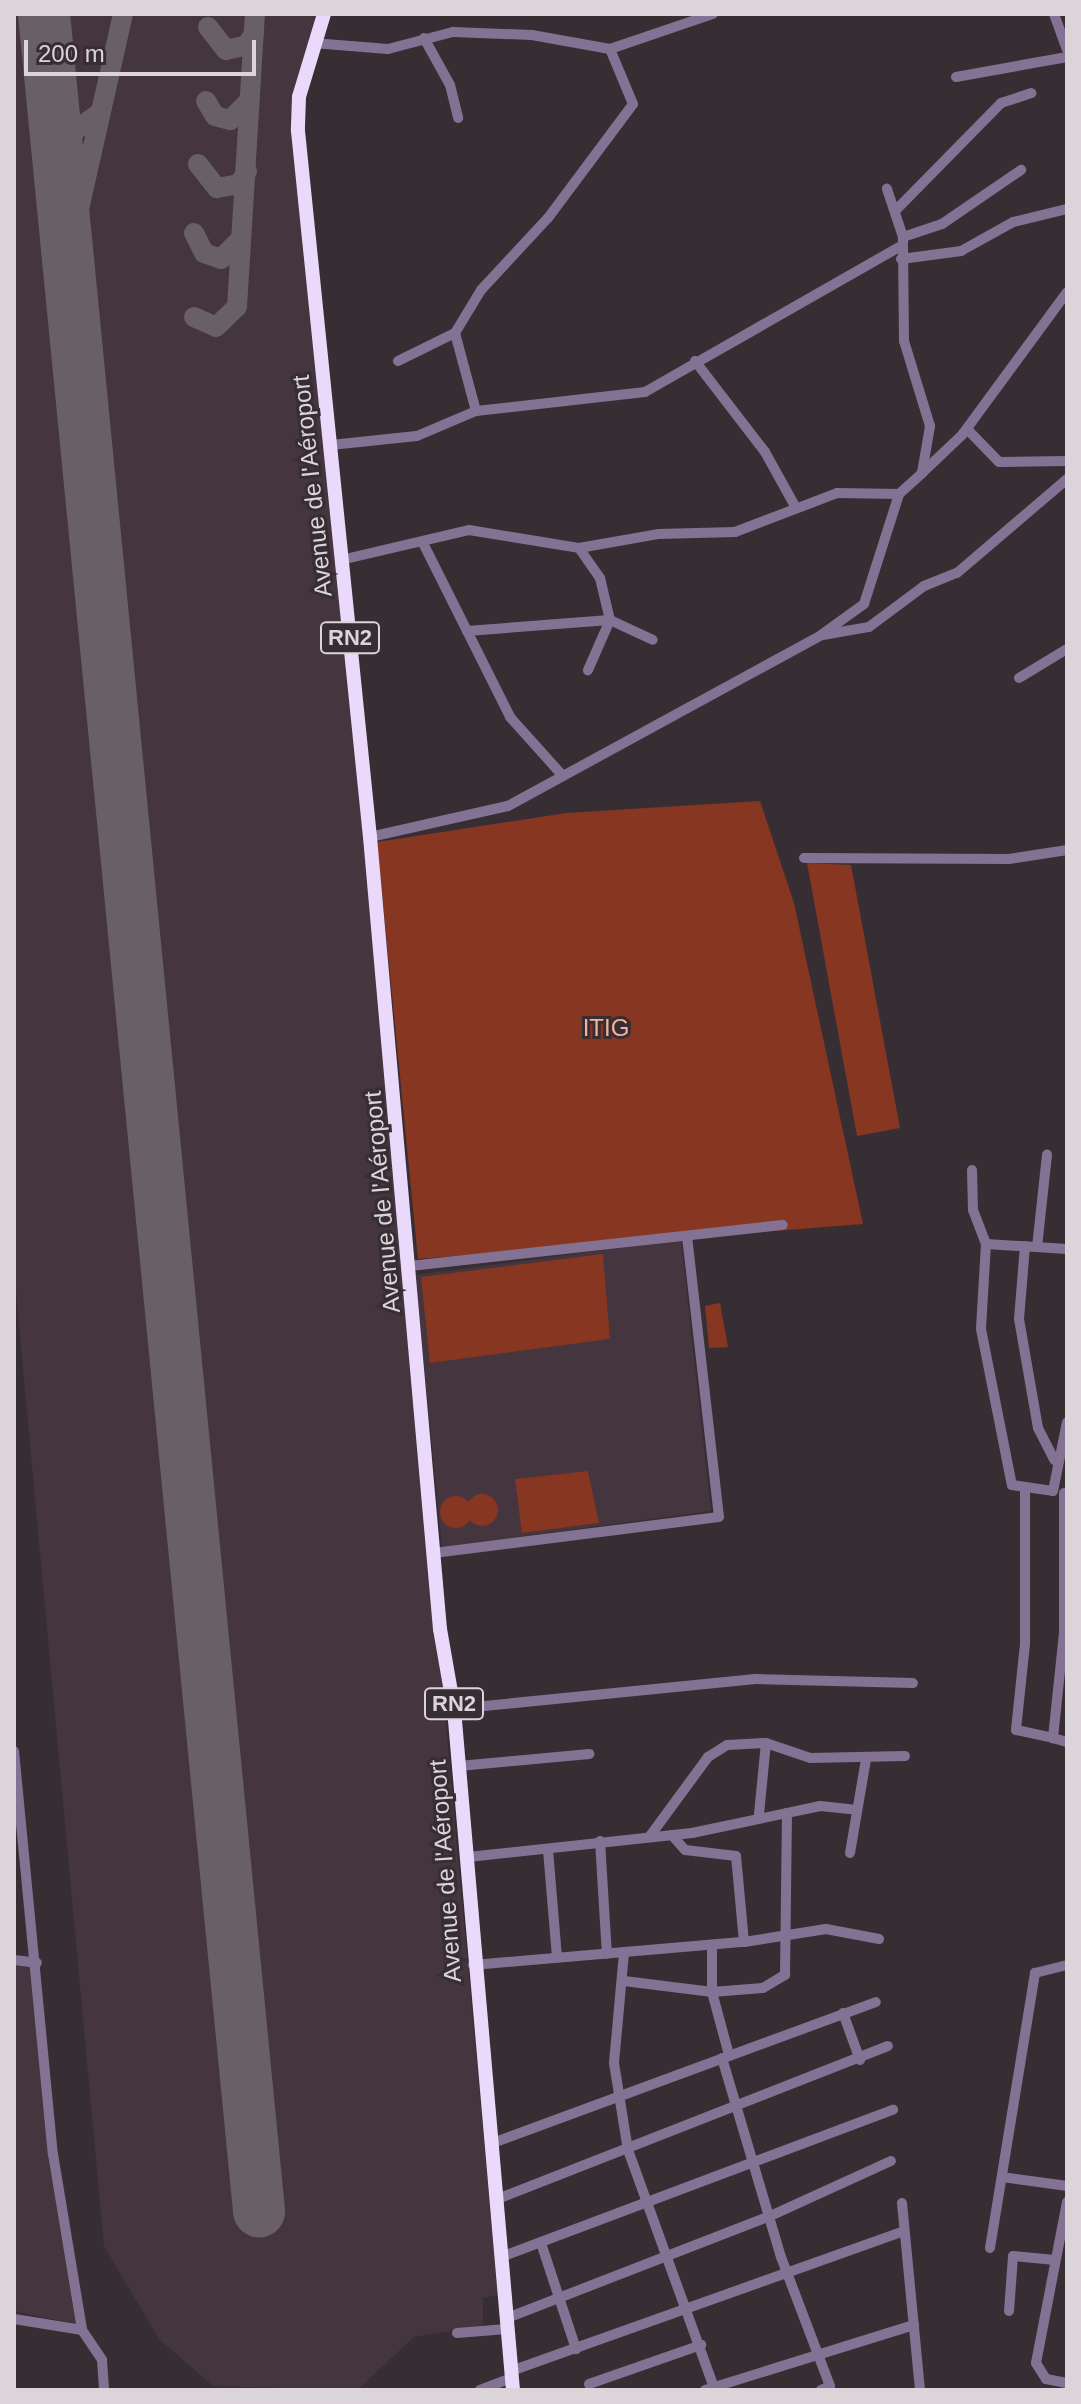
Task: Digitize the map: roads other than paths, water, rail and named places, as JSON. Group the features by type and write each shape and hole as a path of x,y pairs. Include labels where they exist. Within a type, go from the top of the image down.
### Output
{"highway":[{"name":"Avenue de l'Aéroport","path":"324,14 313,43 298,131 370,837 434,1553 454,1709 468,1857 473,1965 512,2380"}],"street":[{"path":"313,43 388,49 424,38 532,35 610,49 713,14"},
{"path":"1059,17 1067,50"},
{"path":"424,38 450,85 458,118"},
{"path":"398,361 455,333 481,290 548,218 633,104 610,49"},
{"path":"956,77 1067,57"},
{"path":"896,210 999,104 1031,93"},
{"path":"331,445 417,436 476,411 637,395 903,241 942,224 1021,170"},
{"path":"887,189 896,210 903,241 904,341 929,415 922,473"},
{"path":"901,259 961,251 1013,222 1067,209"},
{"path":"370,837 484,815 563,776 821,635 869,596 899,494 967,429 1067,292"},
{"path":"455,333 476,411"},
{"path":"695,361 765,452 796,508"},
{"path":"967,429 1007,464 1067,461"},
{"path":"821,635 869,627 924,586 957,573 1067,479"},
{"path":"341,560 477,530 579,548 658,534 735,532 837,493 899,494"},
{"path":"423,543 510,717 563,776"},
{"path":"579,548 600,578 610,620 588,670"},
{"path":"467,631 610,620 653,640"},
{"path":"1019,678 1067,649"},
{"path":"804,858 1009,859 1067,850"},
{"path":"1037,1247 1047,1155"},
{"path":"972,1170 973,1210 986,1244 984,1353 1009,1481 1025,1490 1061,1492"},
{"path":"410,1266 783,1225"},
{"path":"434,1553 719,1517 687,1237"},
{"path":"986,1244 1067,1249"},
{"path":"1025,1246 1019,1319 1038,1428 1054,1460 1061,1492 1064,1633 1053,1738"},
{"path":"1054,1460 1067,1422"},
{"path":"1025,1490 1025,1644 1016,1730 1067,1742"},
{"path":"454,1709 756,1679 913,1683"},
{"path":"759,1814 766,1743"},
{"path":"650,1836 713,1752 766,1743 810,1758 905,1756"},
{"path":"14,1751 19,1851 37,1963 53,2154 82,2330 102,2360 104,2390"},
{"path":"459,1766 589,1754"},
{"path":"850,1853 866,1759"},
{"path":"468,1857 672,1835 759,1814 835,1805 857,1810"},
{"path":"624,1981 712,1992 775,1984 785,1975 788,1939 787,1813"},
{"path":"672,1835 685,1850 736,1856 744,1942"},
{"path":"600,1841 607,1954"},
{"path":"548,1850 557,1958"},
{"path":"473,1965 712,1947 788,1939 842,1929 879,1939"},
{"path":"712,1947 712,1992 736,2108 768,2217 815,2353 830,2386 821,2390"},
{"path":"624,1953 624,1981 614,2051 628,2150 689,2309 711,2389 815,2353 914,2325"},
{"path":"14,1960 37,1963"},
{"path":"990,2248 1035,1973 1067,1965"},
{"path":"490,2144 876,2002"},
{"path":"843,2013 860,2060"},
{"path":"495,2200 860,2060 888,2046"},
{"path":"501,2257 751,2166 893,2110"},
{"path":"457,2333 507,2324 559,2297 768,2217 891,2161"},
{"path":"1002,2177 1067,2186"},
{"path":"1067,2202 1036,2363 1046,2379 1067,2383"},
{"path":"902,2203 920,2390"},
{"path":"480,2390 512,2380 576,2349 786,2270 904,2231"},
{"path":"541,2243 576,2349"},
{"path":"1009,2311 1013,2256 1055,2260"},
{"path":"17,2316 82,2330"},
{"path":"589,2384 701,2345"}],"park label":[{"name":"ITIG","path":"606,1028"}]}
